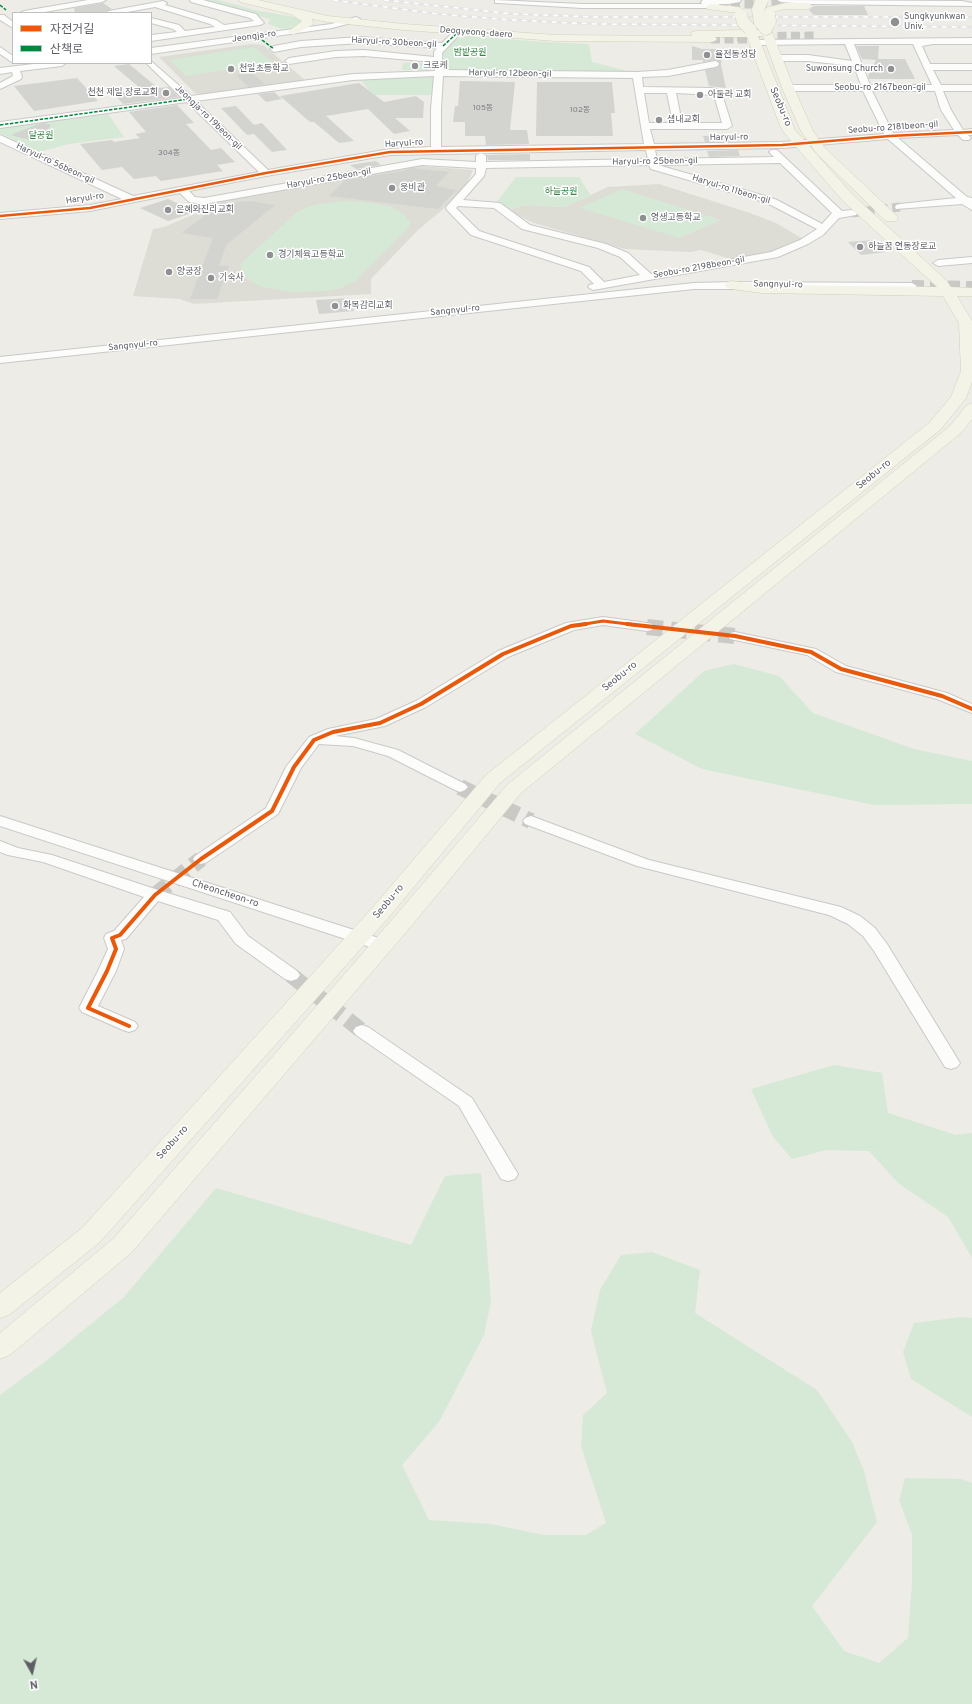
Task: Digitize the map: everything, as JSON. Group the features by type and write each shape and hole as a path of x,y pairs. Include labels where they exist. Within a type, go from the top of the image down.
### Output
{"main road":[{"name":"Deogyeong-daero","path":"244,0 293,11 404,27 586,39 710,38"},
{"name":"Deogyeong-daero","path":"267,0 338,14 352,20 407,25 538,34 710,38"},
{"path":"753,0 749,10 751,21 760,35"},
{"path":"760,35 758,10 762,0"},
{"path":"705,3 740,6 743,22 760,35"},
{"path":"760,35 770,21 770,8 808,4"},
{"path":"293,11 307,19 308,24 293,32"},
{"path":"338,14 443,25 527,31 710,38"},
{"path":"404,27 456,34 586,42 760,35"},
{"name":"Seobu-ro","path":"0,1308 91,1235 359,937 493,779 935,426 958,398 970,372 966,323 960,291 928,260 848,198 807,143 807,131 788,88 777,58 760,35"},
{"name":"Seobu-ro","path":"760,35 786,126 807,143 820,151 899,225"},
{"path":"732,285 759,281 803,280 914,281 921,277 928,260"},
{"path":"732,285 762,289 911,289 960,291"},
{"path":"911,289 942,299 960,291"},
{"name":"Seobu-ro","path":"0,1348 123,1245 382,945 514,789 956,429 972,408"}],"street":[{"path":"37,12 102,0"},
{"path":"152,38 260,23 253,16 194,0"},
{"path":"496,0 582,6 705,3"},
{"path":"512,0 705,3"},
{"path":"781,0 808,4 970,5"},
{"path":"124,12 169,1"},
{"path":"154,4 213,22 222,28"},
{"path":"819,4 970,5"},
{"path":"76,5 83,12"},
{"path":"6,10 0,17 12,25"},
{"path":"152,20 176,27 183,33"},
{"name":"Jeongja-ro","path":"152,51 332,26 352,20"},
{"path":"815,37 972,33"},
{"name":"Haryul-ro 30beon-gil","path":"436,150 436,109 439,73 438,52 456,34"},
{"path":"760,35 972,40"},
{"path":"258,37 289,61 305,77"},
{"path":"815,37 889,37 972,40"},
{"name":"Haryul-ro 30beon-gil","path":"274,49 340,40 443,46"},
{"path":"972,40 917,43 926,67 938,88 946,110 960,132 972,143"},
{"path":"849,43 866,87 890,136 968,200 972,208"},
{"path":"0,50 12,61"},
{"name":"Haryul-ro 30beon-gil","path":"289,61 336,54 364,53 439,60"},
{"path":"777,58 819,59 858,64"},
{"path":"0,71 16,65 39,64"},
{"name":"Jeongja-ro 19beon-gil","path":"151,64 266,174"},
{"name":"Haryul-ro 12beon-gil","path":"0,125 189,99 305,77 353,77 439,73 637,75 668,73 715,64"},
{"path":"0,86 18,77 16,65"},
{"path":"926,67 972,67"},
{"path":"637,75 645,126 653,162"},
{"name":"Seobu-ro 2167beon-gil","path":"788,88 972,88"},
{"path":"639,90 712,90 718,93 727,126 645,126"},
{"path":"671,90 678,126"},
{"name":"Seobu-ro 2181beon-gil","path":"807,143 890,136 972,132"},
{"name":"Haryul-ro 56beon-gil","path":"0,138 133,200"},
{"name":"Haryul-ro","path":"0,216 90,208 390,152 807,143"},
{"path":"767,145 839,214 852,213"},
{"path":"480,150 481,174 451,208 475,233 585,269 601,285"},
{"name":"Haryul-ro 25beon-gil","path":"182,190 192,200 204,201 422,162 481,165 781,160"},
{"name":"Haryul-ro 11beon-gil","path":"653,162 654,167 771,201 823,228"},
{"path":"300,168 315,181"},
{"path":"900,207 968,200"},
{"path":"455,203 496,205 526,227 602,246 624,255 648,277"},
{"name":"Seobu-ro 2198beon-gil","path":"537,302 565,292 774,255 804,242 839,214"},
{"path":"928,260 972,260"},
{"name":"Sangnyul-ro","path":"0,360 537,302 694,286 732,285"},
{"path":"201,859 272,812 294,767 314,740 333,732 380,723 421,704 503,654 571,626 603,621 647,627"},
{"path":"735,636 811,652 841,669 942,696 972,708"},
{"path":"314,740 354,742 393,753 460,787"},
{"name":"Cheoncheon-ro","path":"0,821 382,945"},
{"path":"531,821 643,864 835,912 854,920 869,932 881,948 951,1063"},
{"path":"0,846 14,852 46,858 155,895 224,916 242,940 291,975"},
{"path":"130,1026 88,1008 108,971 116,949 112,938 120,935 155,895"},
{"path":"362,1031 466,1102 508,1174"}],"shaded area":[{"name":"천일초등학교","path":"252,44 263,45 305,80 206,95 195,93 159,57"},
{"name":"경기체육고등학교","path":"420,166 473,170 467,183 442,210 418,230 371,279 371,294 194,304 180,299 133,296 153,229 164,227 202,211 204,204"},
{"name":"영생고등학교","path":"659,184 750,213 776,223 803,239 770,254 734,260 701,250 690,252 625,249 534,223 508,211 520,206 528,205 564,207 608,187"}],"green space":[{"path":"205,0 218,0 259,11 295,17 302,21 295,27 282,29 268,24 270,19"},
{"name":"밤밭공원","path":"467,36 589,44 592,62 636,73 445,70 445,60 441,51 455,40"},
{"path":"254,47 274,63 186,76 169,60"},
{"name":"크로케","path":"403,63 428,63 428,70 402,70"},
{"path":"429,76 434,78 433,95 373,95 360,79"},
{"name":"달공원","path":"106,111 124,137 69,144 39,152 0,133 0,127"},
{"name":"하늘공원","path":"516,177 579,177 591,196 564,207 528,205 520,206 508,211 495,204"},
{"path":"622,189 721,220 679,238 580,208"},
{"path":"345,201 367,202 390,206 404,214 411,223 408,228 355,281 341,288 328,291 292,292 262,287 249,280 242,273 240,264 297,212 318,204"},
{"path":"734,664 779,676 813,713 914,749 972,761 972,804 874,805 702,769 635,734 704,671"},
{"path":"834,1065 882,1073 888,1113 956,1135 972,1133 972,1258 948,1217 899,1184 869,1151 826,1150 792,1159 773,1137 751,1089"},
{"path":"481,1173 491,1301 484,1335 439,1422 402,1465 429,1520 491,1524 544,1535 586,1535 606,1523 581,1446 583,1415 607,1393 591,1331 600,1290 621,1255 652,1252 700,1270 695,1313 817,1390 852,1442 864,1471 877,1522 812,1606 844,1651 879,1663 908,1638 912,1583 912,1535 899,1500 905,1478 961,1479 972,1483 972,1704 0,1704 0,1395 42,1364 124,1297 216,1188 411,1245 445,1176"},
{"path":"961,1317 972,1318 972,1417 911,1379 903,1352 914,1323"}],"building":[{"path":"103,3 112,9 104,12 75,12 74,8"},
{"path":"814,6 864,6 868,15 814,15 809,10"},
{"path":"692,46 702,49 722,49 721,65 726,88 709,86 705,70 718,67 720,63 715,60 703,62 703,60 692,60"},
{"name":"Suwonsung Church","path":"856,46 879,46 878,59 905,59 915,79 869,79 868,76 876,60 862,59"},
{"path":"129,64 158,88 169,87 179,97 123,104 113,93 141,89 114,66"},
{"path":"252,73 265,84 249,87 236,75"},
{"path":"77,78 98,101 34,111 14,86"},
{"path":"460,81 515,82 510,130 527,130 529,144 486,145 485,136 465,136 465,122 453,122 455,106 458,106"},
{"path":"537,82 612,82 615,113 611,113 613,136 536,136"},
{"path":"359,83 384,102 416,96 424,102 423,118 395,118 410,131 394,134 368,109 326,116 354,141 339,143 314,122 310,122 280,96"},
{"path":"274,92 282,99 266,102 258,94"},
{"path":"177,105 194,123 186,124 211,150 221,148 235,162 217,165 223,171 161,181 156,176 134,179 122,167 102,170 80,144 112,140 114,142 140,138 135,134 146,132 129,112"},
{"path":"236,106 254,125 262,123 287,150 272,152 254,134 247,135 221,108"},
{"path":"44,123 51,125 45,133 30,140 11,135 36,125"},
{"path":"733,135 735,141 705,142 703,136"},
{"path":"738,150 740,156 709,157 707,151"},
{"path":"530,154 530,160 488,160 487,155"},
{"path":"376,161 381,165 356,169 350,165"},
{"name":"웅비관","path":"411,168 449,172 436,186 456,190 438,209 329,196 345,180 403,171"},
{"name":"은혜와진리교회","path":"168,199 195,212 168,221 140,208"},
{"path":"251,201 275,205 226,245 219,266 229,266 217,299 190,299 213,238 182,233 217,206 225,207 238,202"},
{"name":"하늘꿈 연동장로교","path":"873,240 886,252 861,255 848,242"},
{"name":"화목감리교회","path":"350,298 354,311 319,314 316,300"}],"tunnel":[{"path":"704,4 805,4"},
{"path":"737,37 815,36"},
{"path":"711,39 747,39"},
{"path":"852,213 900,207"},
{"path":"912,286 972,287"},
{"path":"647,627 735,636"},
{"path":"460,787 531,821"},
{"path":"155,895 201,859"},
{"path":"291,975 362,1031"}],"railway":[{"path":"333,0 438,14 511,20 595,24 972,27"},
{"path":"384,0 513,14 597,17 972,17"}],"marked path":[{"path":"0,5 6,10"},
{"path":"443,46 456,34"},
{"path":"258,37 274,49"},
{"path":"0,125 189,99"}],"cycle path":[{"path":"0,216 90,208 266,173 390,152 782,145 890,136 972,132"},
{"path":"129,1026 88,1008 107,971 116,949 112,938 120,935 155,895 201,859 272,811 294,767 314,740 333,732 380,723 421,704 503,654 571,626 603,621 735,636 811,652 841,669 942,696 972,709"}],"place":[{"name":"Sungkyunkwan Univ.","path":"895,22"},
{"name":"율전동성당","path":"707,55"},
{"name":"크로케","path":"415,66"},
{"name":"천일초등학교","path":"231,69"},
{"name":"Suwonsung Church","path":"891,69"},
{"name":"천천 제일 장로교회","path":"166,93"},
{"name":"아둘라 교회","path":"700,95"},
{"name":"샘내교회","path":"659,120"},
{"name":"웅비관","path":"392,188"},
{"name":"은혜와진리교회","path":"168,210"},
{"name":"영생고등학교","path":"643,218"},
{"name":"하늘꿈 연동장로교","path":"860,247"},
{"name":"경기체육고등학교","path":"270,255"},
{"name":"양궁장","path":"169,272"},
{"name":"기숙사","path":"211,278"},
{"name":"화목감리교회","path":"335,306"}]}
